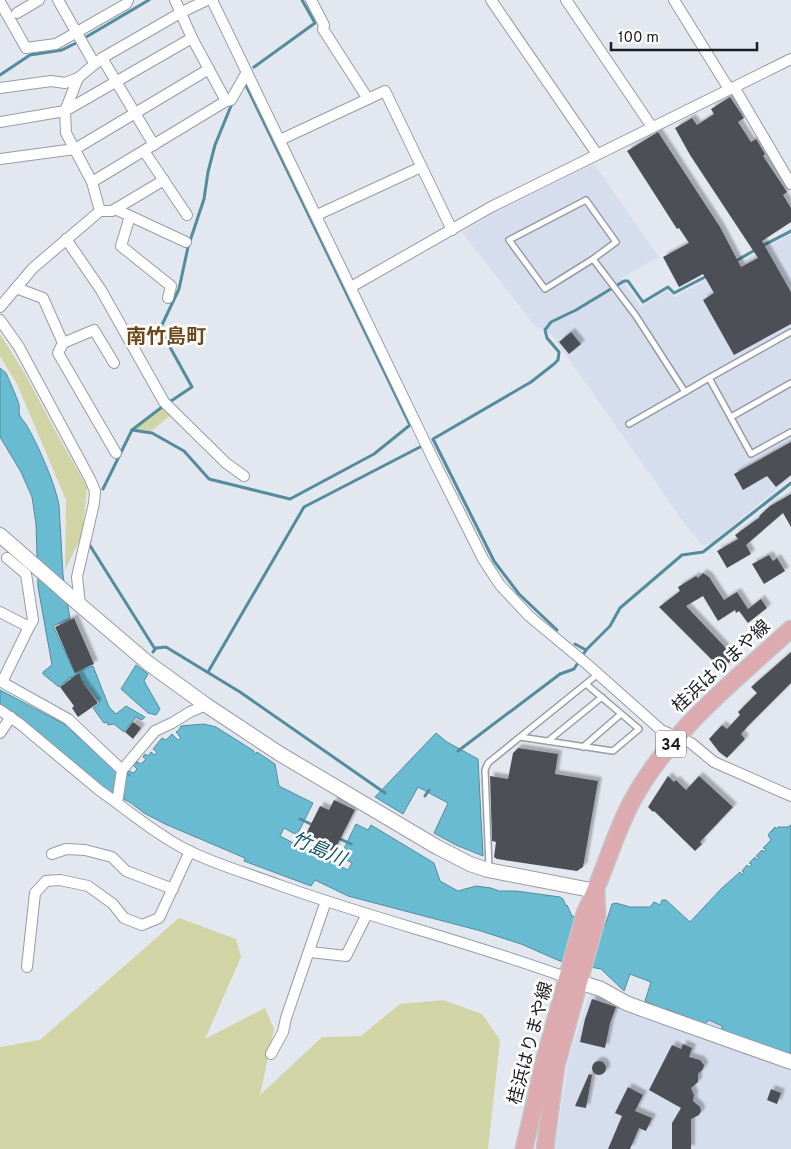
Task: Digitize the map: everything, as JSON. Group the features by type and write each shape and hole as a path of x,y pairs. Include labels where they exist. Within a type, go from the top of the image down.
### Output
{"main road":[{"name":"桂浜はりまや線","path":"545,1149 556,1066 575,975 596,892 625,816 648,775 677,736 791,629"},
{"name":"桂浜はりまや線","path":"524,1149 544,1062 575,975"}],"street":[{"path":"17,13 39,0"},
{"path":"58,0 86,48 116,82 154,145"},
{"path":"0,2 26,48 56,44 126,4 128,0"},
{"path":"175,0 192,38 226,101"},
{"path":"0,88 50,81 65,83 78,78 98,60 182,12 207,0"},
{"path":"212,0 483,559 500,585 529,616 662,730 691,743 714,762 791,796"},
{"path":"310,0 324,25 323,30 368,99"},
{"path":"491,0 596,154"},
{"path":"566,0 652,127"},
{"path":"674,0 732,88 791,184"},
{"path":"0,122 65,112 192,38"},
{"path":"351,286 491,207 790,60"},
{"path":"0,159 75,149 209,69"},
{"path":"92,182 226,101 231,100 247,72"},
{"path":"78,78 65,112 66,133 92,182 100,211"},
{"path":"280,140 385,91 452,230"},
{"path":"144,151 187,215"},
{"path":"317,215 421,167"},
{"path":"0,307 33,268 100,211 112,211 164,180"},
{"path":"115,209 186,242"},
{"path":"130,216 120,246 171,286 168,298"},
{"path":"66,239 101,290 164,402 226,463 244,476"},
{"path":"16,288 43,298 63,344"},
{"path":"0,320 19,347 90,478 95,491 77,577 77,603"},
{"path":"114,363 94,330 63,344 58,353 116,453"},
{"path":"0,535 26,574 33,620 1,681 68,719 122,772"},
{"path":"10,552 29,560 148,663 206,705 280,754 455,857 489,871 596,892"},
{"path":"0,566 10,552"},
{"path":"0,612 29,626"},
{"path":"118,801 122,772 155,731 206,705"},
{"path":"0,710 155,832 190,852 326,901 575,975 626,1003 791,1062"},
{"path":"0,733 11,717"},
{"path":"52,854 66,849 85,850 112,857 126,871 173,889"},
{"path":"28,967 35,893 46,881 60,880 88,886 113,904 124,918 142,925 159,918 190,852"},
{"path":"271,1054 283,1032 286,1018 326,901"},
{"path":"310,952 346,956 367,914"}],"lane":[{"path":"586,200 616,242 593,259 545,290 508,240 586,200"},
{"path":"593,259 636,316 685,392"},
{"path":"629,424 791,332"},
{"path":"709,378 751,454 791,432"},
{"path":"730,417 791,383"},
{"path":"489,871 485,770 488,763 598,674"},
{"path":"520,737 612,751 639,729 586,684"},
{"path":"548,741 602,698"},
{"path":"583,747 621,714"}],"shaded area":[{"path":"594,164 659,257 621,278 641,307 667,291 675,297 791,234 791,477 712,543 702,545 685,524 551,334 535,326 462,232 498,211"},
{"path":"689,990 783,1065 788,1036 791,1036 791,1149 555,1149 569,1057 590,993 653,1017"}],"green space":[{"path":"0,334 25,374 87,487 82,535 65,570 66,500 17,384 0,356"},
{"path":"162,408 170,416 151,431 134,429"},
{"path":"179,918 236,939 241,957 205,1039 265,1008 274,1029 260,1095 322,1037 361,1036 400,1004 443,1000 482,1014 500,1040 488,1149 0,1149 0,1047 40,1040"}],"water":[{"path":"0,368 6,373 19,406 20,416 46,464 59,505 63,575 70,619 53,626 75,673 93,666 109,707 116,714 126,706 145,717 142,720 136,717 124,732 114,724 108,725 107,722 104,723 93,708 100,703 83,681 77,685 71,677 59,687 43,674 52,665 38,587 36,524 32,497 21,472 0,437"},
{"path":"136,665 148,674 144,681 160,709 156,715 148,713 121,689"},
{"path":"0,690 64,724 116,771 126,776 128,771 134,773 137,769 133,765 137,763 136,761 141,764 146,759 143,757 145,754 148,756 151,752 155,755 157,752 153,749 162,738 166,740 172,734 178,740 181,738 176,732 181,726 204,724 216,727 256,754 257,752 275,764 279,786 313,803 297,835 284,828 280,836 298,847 348,870 352,863 341,857 341,855 356,824 368,830 371,825 434,863 440,881 458,891 476,886 499,891 516,891 560,897 567,905 572,916 605,926 612,904 616,903 630,907 650,907 654,902 660,905 662,900 666,900 690,922 722,888 740,872 742,875 744,872 742,871 747,865 749,867 752,864 749,863 755,857 756,860 759,857 756,856 766,849 763,848 771,840 768,835 775,827 776,829 791,825 791,1055 722,1030 722,1026 709,1020 705,1024 666,1009 658,1008 645,1001 651,982 630,974 624,991 601,969 560,961 521,944 481,931 348,896 315,880 311,886 244,861 245,858 165,824 110,792 15,713 0,704"},
{"path":"436,733 447,742 478,759 483,856 456,845 434,833 448,803 418,787 403,814 375,797"}],"building":[{"path":"730,97 744,118 738,122 751,142 756,139 765,154 763,156 787,192 783,195 791,208 791,222 762,241 791,292 791,324 734,355 703,300 714,293 703,274 679,287 663,257 689,243 679,228 677,229 627,151 658,132 720,227 741,267 758,258 690,155 675,128 692,118 697,125 714,114 711,109"},
{"path":"571,332 581,344 569,354 559,342"},
{"path":"791,442 791,475 776,487 767,476 743,490 734,474"},
{"path":"791,494 791,527 783,513 746,545 751,554 727,568 717,551 738,539 735,535 760,517 770,506"},
{"path":"769,555 773,561 777,558 785,571 764,584 752,564"},
{"path":"703,573 709,577 724,600 737,592 748,609 761,599 767,608 748,623 739,611 736,613 735,610 718,621 703,596 686,606 724,646 732,659 722,670 659,607 680,591 678,587 696,576 698,578"},
{"path":"74,618 94,664 75,673 55,627"},
{"path":"791,652 791,683 741,734 745,739 727,758 719,752 709,739 722,725 727,729 740,715 738,712 757,693 751,687"},
{"path":"79,673 82,681 98,703 78,717 72,708 74,706 60,687"},
{"path":"133,722 141,728 133,739 125,732"},
{"path":"518,748 558,754 555,774 598,781 583,867 577,871 494,857 496,842 492,841 490,776 508,779 513,753"},
{"path":"668,776 674,782 676,780 686,790 699,776 733,807 700,842 702,844 695,851 648,807"},
{"path":"334,800 355,810 333,853 304,838 320,806 329,810"},
{"path":"592,999 616,1007 610,1023 605,1048 580,1042"},
{"path":"683,1044 692,1048 689,1057 700,1060 704,1065 698,1074 698,1082 691,1088 694,1095 693,1101 700,1107 701,1111 699,1115 691,1119 691,1149 672,1149 672,1123 681,1108 649,1090 672,1045 681,1049"},
{"path":"599,1061 604,1063 606,1068 604,1073 599,1075 594,1073 592,1068 594,1063"},
{"path":"589,1074 592,1075 586,1108 575,1106"},
{"path":"628,1087 643,1095 635,1111 652,1118 646,1131 639,1128 630,1149 608,1149 622,1116 615,1113"},
{"path":"771,1089 781,1093 777,1104 767,1100"}],"waterway":[{"path":"0,75 30,55 62,50 76,43 149,0"},
{"path":"254,67 315,23 302,0"},
{"path":"132,430 152,433 184,451 209,479 290,499 374,454 410,425 244,81"},
{"path":"171,401 192,387 160,329 179,289 188,247 204,199 215,145 233,101"},
{"path":"760,247 791,231"},
{"path":"734,262 755,250"},
{"path":"557,630 519,594 494,561 433,439 531,382 554,364 558,360 559,352 547,338 545,330 551,322 576,310 624,281 628,281 643,302 668,287 674,293 707,276"},
{"path":"103,489 132,430 162,407"},
{"path":"208,672 304,507 420,447"},
{"path":"458,751 560,674 574,669 586,650 610,626 620,608 682,555 703,552 791,483"},
{"path":"90,541 89,544 155,649"},
{"path":"575,644 586,650"},
{"path":"153,652 156,648 166,647 240,692 385,793"},
{"path":"425,796 429,790"},
{"name":"竹島川","path":"300,819 313,825"},
{"name":"竹島川","path":"336,837 351,844"}],"district":[{"name":"南竹島町","path":"166,336"}]}
